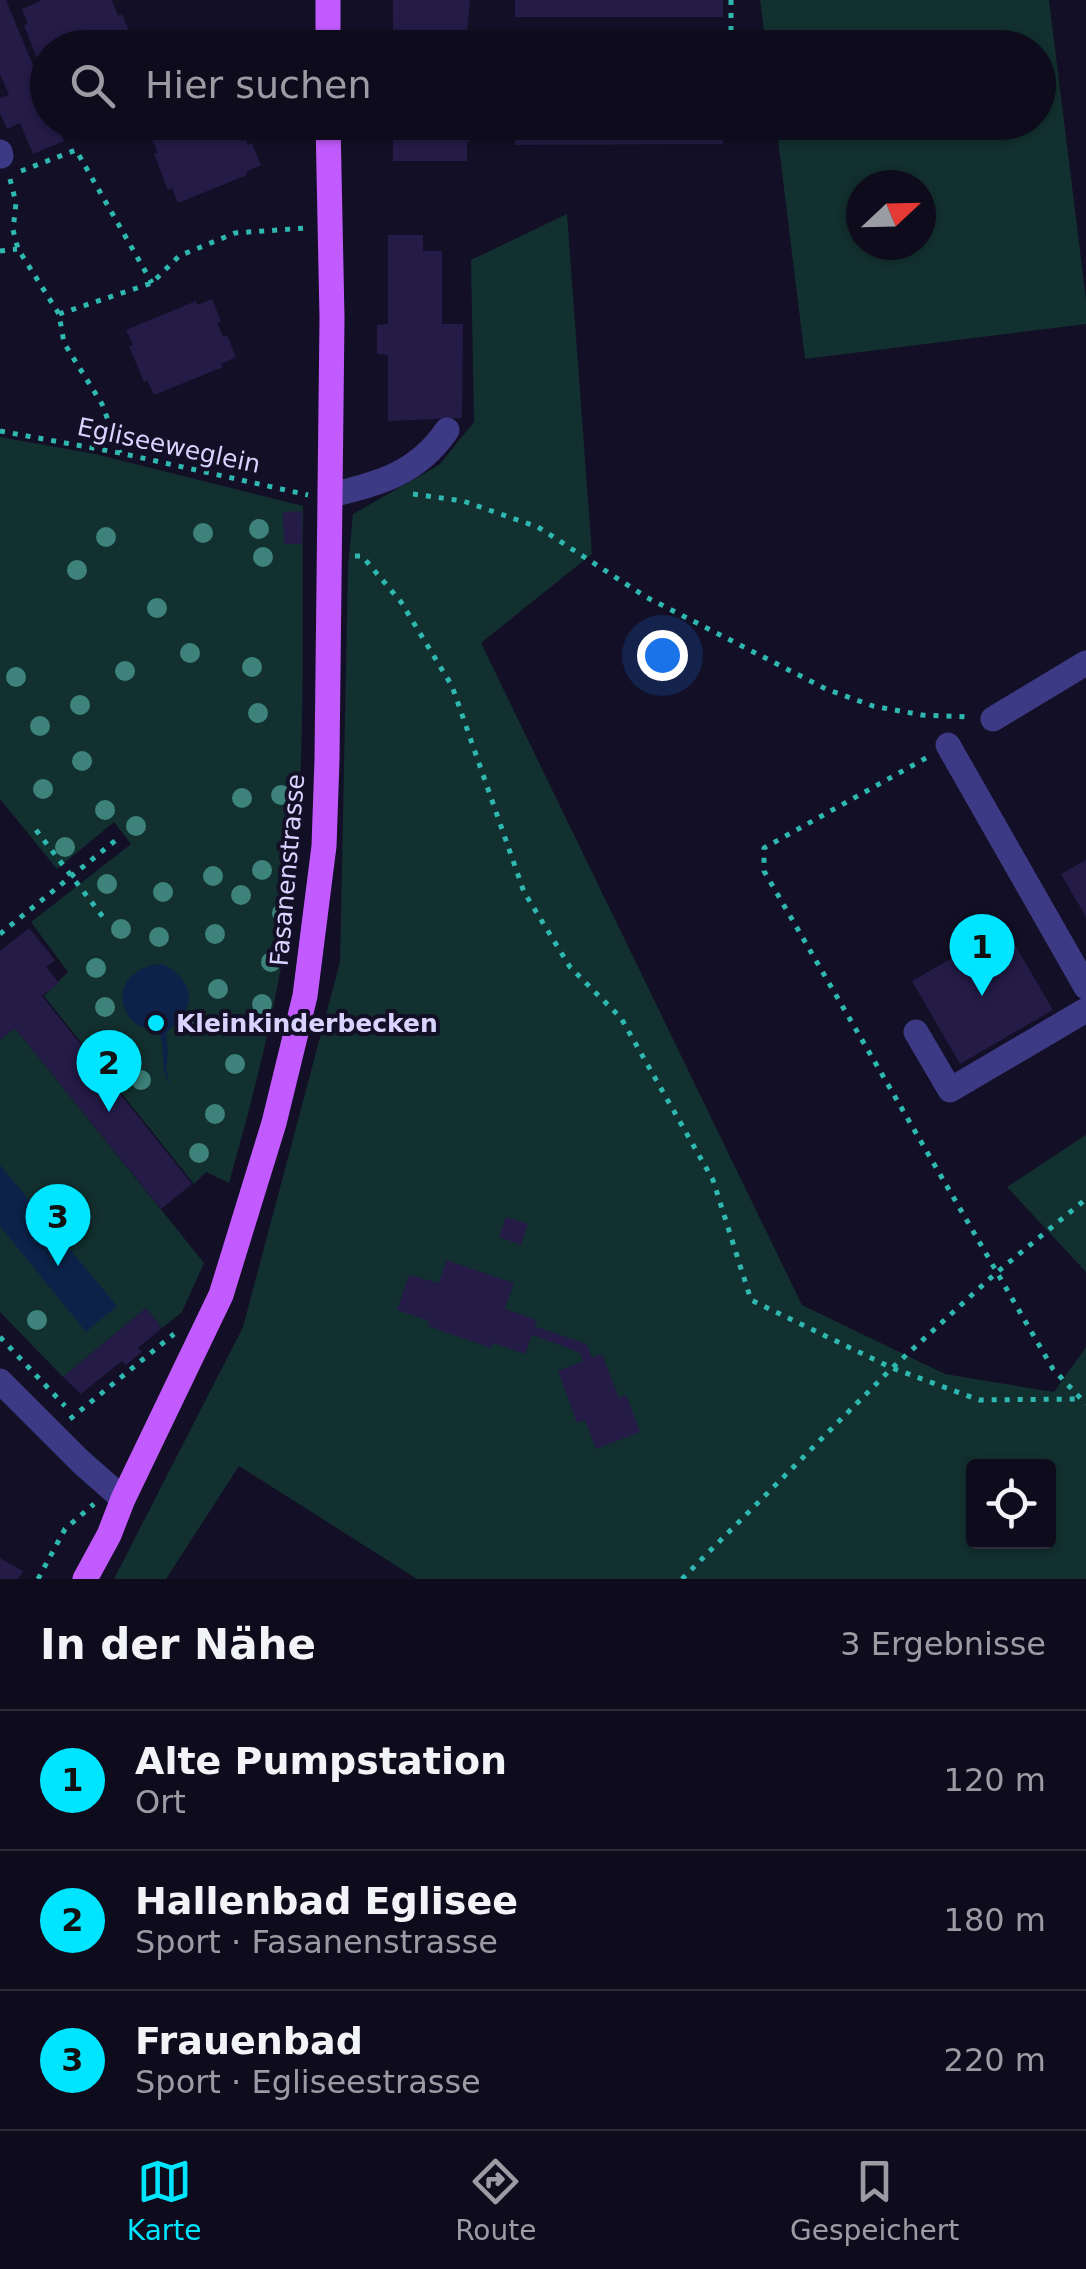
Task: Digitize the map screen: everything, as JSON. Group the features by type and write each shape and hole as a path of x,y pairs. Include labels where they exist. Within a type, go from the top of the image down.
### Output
{"main road":[{"path":"328,0 328,30"},
{"name":"Fasanenstrasse","path":"85,1579 109,1535 118,1495 221,1296 290,1063 305,996 324,846 332,318 328,140"}],"street":[{"path":"330,495 403,472 434,449 447,430"},
{"path":"993,718 1086,663"},
{"path":"948,745 1086,987"},
{"path":"916,1032 950,1090 1086,1010"},
{"path":"0,1381 118,1495"}],"path":[{"path":"731,0 732,30"},
{"path":"120,453 102,404 64,343 60,314 18,249 13,230 16,203 9,176 76,150 152,283"},
{"path":"60,314 152,283 179,256 235,233 329,227"},
{"path":"0,251 18,249"},
{"name":"Egliseeweglein","path":"0,431 120,453 308,496 330,495"},
{"path":"368,486 463,501 538,527 646,598 826,689 873,706 922,715 993,718"},
{"path":"330,555 362,556 401,602 452,686 524,892 570,967 621,1018 713,1180 751,1300 892,1368 980,1400 1080,1399 1086,1404"},
{"path":"36,830 102,917"},
{"path":"0,934 116,840"},
{"path":"682,1579 892,1368 996,1273 1086,1199"},
{"path":"54,1435 177,1332"},
{"path":"0,1337 74,1416"},
{"path":"38,1579 65,1529 118,1495"}],"green space":[{"path":"760,0 1049,0 1053,30 764,30"},
{"path":"1056,57 1086,324 805,359 778,140 1056,140"},
{"path":"567,214 592,554 481,643 802,1305 945,1374 1054,1392 1086,1347 1086,1579 417,1579 239,1466 166,1579 114,1579 243,1327 340,962 348,566 353,514 439,465 474,422 471,260"},
{"path":"0,437 95,454 303,506 301,757 293,884 272,1013 229,1183 206,1172 194,1184 44,996 68,972 31,922 131,844 114,822 57,869 0,799"},
{"path":"15,1028 204,1263 182,1312 162,1328 146,1308 63,1377 0,1312 0,1040"},
{"path":"1086,1135 1086,1272 1007,1187"}],"water":[{"name":"Kleinkinderbecken","path":"162,964 182,979 189,1000 183,1016 166,1033 170,1084 165,1072 160,1034 135,1023 123,1000 123,991 133,975"},
{"path":"0,1165 117,1306 86,1332 0,1226"}],"building":[{"path":"0,0 6,0 30,58 30,140 64,141 33,154 20,123 7,129 0,113 0,98 9,95 0,74"},
{"path":"42,0 112,0 129,30 30,30 30,40 22,9"},
{"path":"393,0 470,0 467,30 393,30"},
{"path":"515,0 723,0 723,17 515,17"},
{"path":"152,140 246,140 248,145 252,143 261,165 246,172 247,175 178,203 172,188 168,190 154,154 158,153"},
{"path":"393,140 470,140 467,161 393,161"},
{"path":"515,140 723,140 723,144 515,145"},
{"path":"388,235 423,235 423,251 442,251 442,324 463,324 462,418 388,421 388,355 377,354 377,325 388,324"},
{"path":"212,299 221,321 217,323 236,357 221,364 223,367 154,395 147,380 144,382 126,330 196,301 197,305"},
{"path":"302,511 302,544 284,544 283,512"},
{"path":"1086,860 1086,917 1061,874"},
{"path":"29,928 55,960 46,967 59,983 42,996 192,1184 161,1209 15,1028 0,1040 0,951"},
{"path":"1005,928 1053,1010 960,1064 912,981"},
{"path":"506,1217 528,1224 521,1245 499,1237"},
{"path":"446,1260 514,1283 505,1309 537,1320 534,1326 587,1344 592,1358 602,1354 619,1398 626,1395 640,1432 596,1449 585,1420 577,1423 558,1371 583,1361 579,1352 532,1335 525,1354 493,1343 491,1348 428,1326 429,1321 397,1310 409,1275 439,1283"},
{"path":"146,1308 162,1328 138,1348 142,1352 126,1365 122,1361 81,1394 63,1377"},
{"path":"0,1558 23,1571 18,1579 0,1579"}],"place":[{"name":"Alte Pumpstation","path":"982,996"},
{"name":"Kleinkinderbecken","path":"156,1023"},
{"name":"Hallenbad Eglisee","path":"109,1112"},
{"name":"Frauenbad","path":"58,1266"}]}
